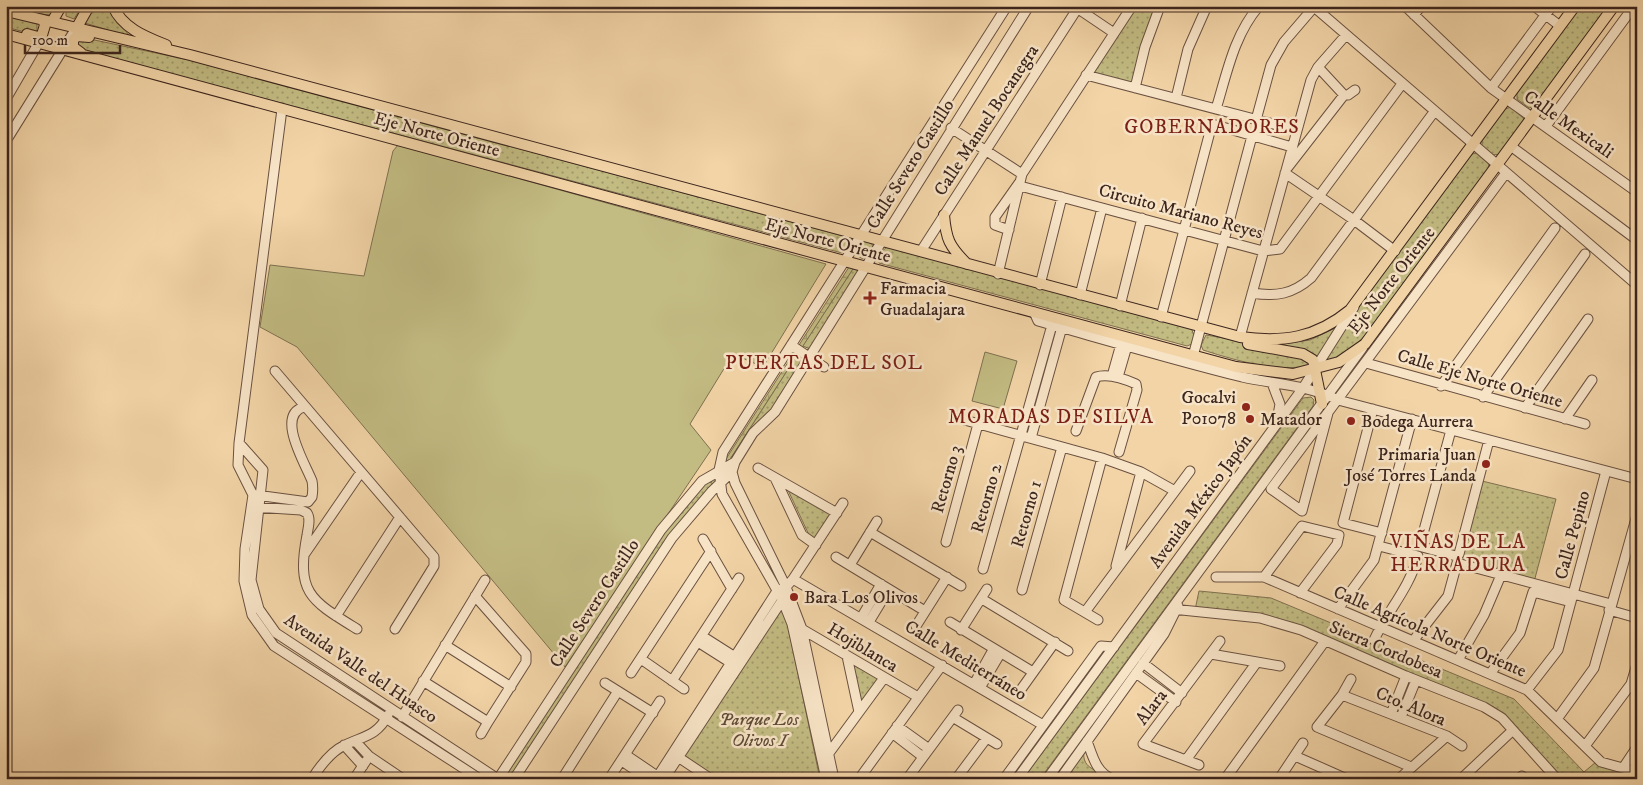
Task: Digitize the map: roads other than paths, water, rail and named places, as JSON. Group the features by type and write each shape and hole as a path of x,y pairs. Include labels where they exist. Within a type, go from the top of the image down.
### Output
{"main road":[{"path":"6,29 38,37 44,30 47,21 61,6"},
{"path":"76,29 89,6"},
{"path":"113,6 117,16 131,29 190,55"},
{"name":"Eje Norte Oriente","path":"6,10 76,29 190,55 1161,317 1240,337 1268,341 1306,336 1336,321 1359,298 1575,6"},
{"name":"Eje Norte Oriente","path":"6,34 1166,348 1193,359 1236,367 1293,374 1339,362 1365,344 1502,169 1512,147 1614,6"},
{"path":"83,54 73,47 73,40 77,36 140,49 159,48"},
{"path":"944,215 946,237 954,252 969,266"},
{"path":"1240,337 1244,343 1303,354 1313,360 1325,394 1325,409"},
{"path":"1155,353 1166,348"},
{"path":"1242,376 1253,369"}],"street":[{"name":"Calle Severo Castillo","path":"719,470 722,452 846,262 1007,6"},
{"name":"Calle Severo Castillo","path":"514,779 672,538 712,491 732,472 735,462 753,433 774,412 1029,6"},
{"path":"1009,230 995,225 995,217 1021,180 1086,75 1132,6"},
{"path":"1135,88 1145,47 1160,6"},
{"path":"1176,98 1188,49 1207,6"},
{"path":"1216,109 1235,46 1251,16 1259,6"},
{"name":"Calle Mexicali","path":"1405,6 1506,100 1534,117 1635,187"},
{"path":"1414,15 1421,6"},
{"path":"1534,6 1560,26"},
{"path":"1491,88 1552,6"},
{"path":"1546,126 1634,6"},
{"path":"1077,7 1114,34"},
{"name":"Calle Manuel Bocanegra","path":"921,251 1077,7"},
{"path":"1256,120 1271,65 1284,42 1313,7 1637,285"},
{"path":"6,99 39,43 47,21"},
{"path":"6,141 76,29"},
{"path":"1240,337 1311,80 1318,66 1346,35"},
{"path":"1318,66 1344,95"},
{"path":"1086,75 1296,130"},
{"name":"Circuito Mariano Reyes","path":"951,128 1021,180 1062,196 1264,251 1280,250 1402,84"},
{"path":"1344,95 1348,96 1355,90"},
{"path":"1286,172 1344,95"},
{"path":"282,109 239,443 238,465 257,496 308,502 312,497 312,483 298,453 292,420 297,408 304,407"},
{"path":"1252,293 1270,296 1300,288 1311,278 1434,112"},
{"path":"1161,317 1212,124 1292,147"},
{"path":"1193,359 1252,136"},
{"path":"1512,147 1637,240"},
{"name":"Eje Norte Oriente","path":"1325,409 1338,400 1366,363 1502,169"},
{"path":"1286,172 1395,251"},
{"path":"998,274 1021,180"},
{"path":"1040,285 1062,196"},
{"path":"1080,295 1102,208"},
{"path":"1120,306 1142,218"},
{"path":"1441,386 1555,228"},
{"path":"1483,397 1585,254"},
{"name":"Avenida México Japón","path":"1017,779 1303,388 1359,298"},
{"path":"1034,312 1038,321 1124,345 1155,353 1193,359 1242,376 1303,388 1338,400 1637,479"},
{"path":"1525,408 1588,319"},
{"name":"Retorno 2","path":"983,569 1052,325"},
{"path":"1031,438 1062,327"},
{"path":"1325,394 1365,344"},
{"path":"791,345 824,367"},
{"path":"1115,377 1124,345"},
{"name":"Calle Eje Norte Oriente","path":"1366,363 1441,386 1585,424"},
{"path":"1040,370 1050,372"},
{"path":"275,371 400,517 435,561 394,629"},
{"path":"1076,431 1093,382 1099,376 1115,377 1136,384 1137,390 1120,452"},
{"path":"1565,419 1592,380"},
{"path":"1272,383 1280,404 1274,428"},
{"path":"1325,409 1321,440 1302,511 1271,489 1325,409"},
{"path":"1060,779 1164,634 1181,596 1325,409"},
{"path":"1373,409 1343,523 1382,533"},
{"path":"961,419 1102,458 1141,472 1175,491"},
{"path":"1338,609 1374,560 1412,420"},
{"name":"Retorno 3","path":"946,542 978,424"},
{"path":"1451,430 1420,545 1422,548 1456,556 1459,554 1489,440"},
{"name":"Avenida Valle del Huasco","path":"239,443 263,470 257,496 251,580 259,609 276,633 498,779"},
{"name":"Retorno 1","path":"1022,590 1062,447"},
{"path":"1098,620 1064,600 1102,458"},
{"name":"Calle Severo Castillo","path":"498,779 661,530 702,481 735,462"},
{"path":"758,468 837,513"},
{"path":"719,470 722,494 783,593 792,624 826,779"},
{"path":"1085,612 1190,471"},
{"name":"Calle Pepino","path":"1606,471 1571,598 1610,607 1637,618"},
{"path":"302,557 361,472"},
{"path":"732,472 734,483 783,593 802,629 834,779"},
{"path":"1114,572 1141,472"},
{"path":"775,478 802,535 816,546"},
{"path":"676,755 733,660 783,593 795,580 843,503"},
{"path":"256,507 301,510 307,513 312,526 316,529 327,523"},
{"name":"Avenida Valle del Huasco","path":"256,507 245,549 244,582 252,615 274,646 480,779"},
{"path":"1557,719 1594,668 1637,515"},
{"path":"336,616 400,517"},
{"path":"310,519 302,557 302,574 308,590 318,602 357,629"},
{"path":"850,565 878,521"},
{"path":"1264,578 1302,526 1339,535 1337,544 1300,593"},
{"path":"870,532 961,586"},
{"path":"703,539 732,589"},
{"path":"1374,640 1380,627 1413,576 1418,556 1379,546"},
{"path":"631,674 711,551"},
{"path":"836,557 925,611"},
{"path":"1414,641 1448,596 1457,563 1533,584 1571,598"},
{"path":"1458,660 1484,615 1501,575"},
{"path":"916,626 947,577"},
{"name":"Calle Agrícola Norte Oriente","path":"1216,577 1264,578 1527,690 1601,762 1637,772"},
{"path":"672,681 739,578"},
{"path":"402,717 485,580"},
{"name":"Calle Mediterráneo","path":"795,580 1043,725"},
{"path":"865,620 885,587"},
{"path":"961,630 987,589"},
{"path":"1490,674 1520,633 1532,592 1571,598"},
{"path":"624,758 657,778 676,755 783,593"},
{"path":"475,596 526,654 526,662 481,734"},
{"path":"982,598 1068,651"},
{"path":"1527,690 1558,650 1571,598"},
{"path":"1047,779 1175,609"},
{"name":"Sierra Cordobesa","path":"1175,609 1260,618 1301,630 1406,676 1484,707 1502,718 1557,779"},
{"path":"950,622 1033,672"},
{"name":"Hojiblanca","path":"792,624 918,697"},
{"path":"700,639 733,660"},
{"name":"Alara","path":"1199,765 1143,744 1220,641"},
{"path":"1225,779 1325,641"},
{"path":"1022,688 1055,642"},
{"path":"445,645 511,687"},
{"path":"1004,779 1101,646 1114,647"},
{"path":"977,686 997,652"},
{"path":"1211,654 1280,666"},
{"path":"847,656 859,712"},
{"path":"641,658 684,689"},
{"path":"1186,760 1258,662"},
{"path":"1143,663 1182,693"},
{"path":"1585,746 1631,684 1637,664"},
{"path":"858,779 942,665"},
{"path":"1136,673 1176,702"},
{"path":"1391,714 1406,676"},
{"path":"829,753 884,678"},
{"path":"1351,679 1342,695 1317,727 1411,767"},
{"path":"1401,717 1416,680"},
{"path":"423,681 488,722"},
{"path":"606,683 653,713"},
{"path":"565,778 618,691"},
{"name":"Cto. Alora","path":"1342,695 1448,736 1401,777"},
{"path":"312,779 330,755 344,746 374,734 392,711 412,698"},
{"path":"610,779 660,700"},
{"path":"907,779 956,714 986,739 997,744"},
{"path":"895,730 926,753"},
{"path":"1461,779 1513,730"},
{"path":"1448,736 1462,746"},
{"path":"956,779 986,739"},
{"path":"356,742 369,756 403,779"},
{"path":"1088,742 1096,765 1104,775 1111,778"},
{"path":"1278,779 1303,744"},
{"path":"344,746 363,766"},
{"path":"1622,768 1637,747"},
{"path":"676,755 712,779"},
{"path":"354,779 369,756"},
{"path":"1295,756 1348,779"}],"place":[{"name":"Farmacia Guadalajara","path":"870,298"},
{"name":"Gocalvi P01078","path":"1246,407"},
{"name":"Matador","path":"1250,419"},
{"name":"Bodega Aurrera","path":"1351,421"},
{"name":"Primaria Juan José Torres Landa","path":"1486,464"},
{"name":"Bara Los Olivos","path":"794,597"}],"district":[{"name":"GOBERNADORES","path":"1212,126"},
{"name":"PUERTAS DEL SOL","path":"824,362"},
{"name":"MORADAS DE SILVA","path":"1051,416"},
{"name":"VIÑAS DE LA HERRADURA","path":"1458,552"}],"park label":[{"name":"Parque Los Olivos I","path":"759,730"}]}
